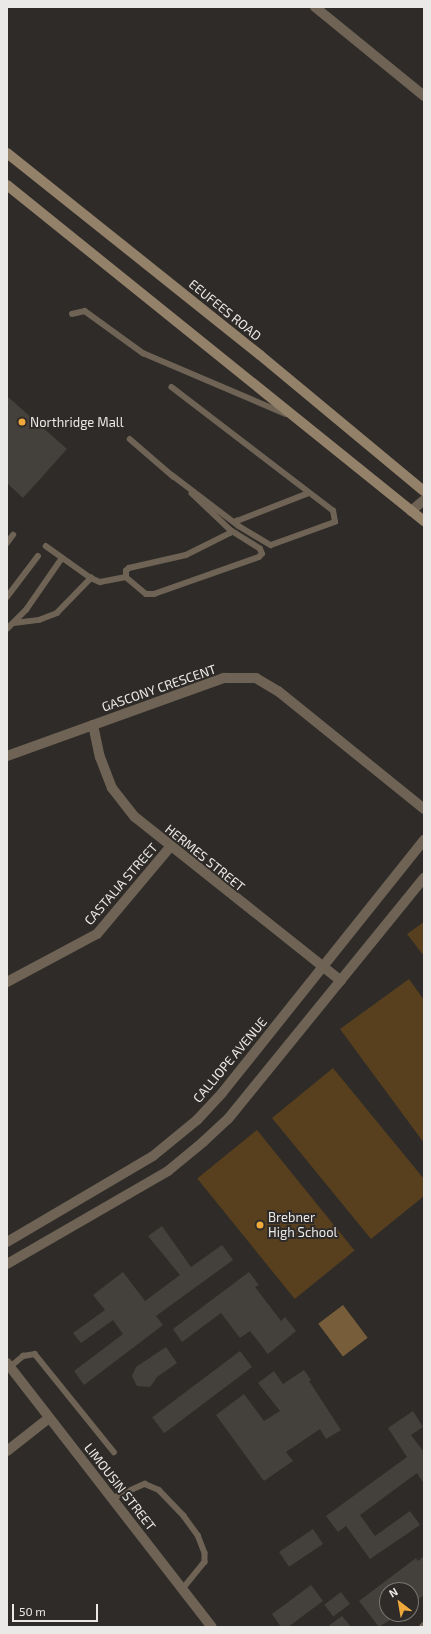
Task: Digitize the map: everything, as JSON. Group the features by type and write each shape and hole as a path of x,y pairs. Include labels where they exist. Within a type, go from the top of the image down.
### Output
{"main road":[{"name":"EEUFEES ROAD","path":"7,153 260,355 424,491"},
{"path":"7,185 424,521"}],"street":[{"path":"315,7 424,96"},
{"path":"411,511 424,500"},
{"name":"GASCONY CRESCENT","path":"7,756 224,678 256,678 278,691 424,809"},
{"name":"HERMES STREET","path":"93,725 100,757 112,788 135,816 170,847 341,981"},
{"name":"CALLIOPE AVENUE","path":"7,1242 131,1170 172,1142 222,1092 323,968 424,840"},
{"name":"CASTALIA STREET","path":"7,982 97,934 170,847"},
{"path":"7,1264 168,1171 228,1119 424,878"},
{"name":"LIMOUSIN STREET","path":"9,1365 212,1627"},
{"path":"7,1451 49,1418"}],"lane":[{"path":"72,314 85,311 143,353 296,418"},
{"path":"172,388 333,511 335,522 271,545 237,524 172,475"},
{"path":"130,439 172,475 231,531 260,549 262,554 259,557 154,594 146,594 126,577 126,571 129,568 186,554 217,541 231,531"},
{"path":"237,524 237,521 309,493"},
{"path":"7,543 13,535"},
{"path":"46,546 91,578 100,582 126,577"},
{"path":"7,596 38,556"},
{"path":"7,629 14,623 62,558"},
{"path":"14,623 39,620 57,613 91,578"},
{"path":"9,1365 23,1356 35,1354 114,1452"},
{"path":"113,1498 145,1484 159,1490 184,1516 200,1539 205,1554 205,1562 183,1589"}],"shaded area":[{"path":"424,922 424,956 407,934"},
{"path":"409,979 424,1000 424,1143 340,1029"},
{"path":"333,1068 424,1179 424,1196 371,1239 272,1118"},
{"path":"257,1130 355,1250 295,1299 197,1178"},
{"path":"343,1305 368,1338 343,1356 318,1324"}],"building":[{"name":"Northridge Mall","path":"7,396 67,449 23,498 7,483"},
{"path":"162,1226 191,1267 222,1245 233,1260 156,1316 163,1325 84,1385 74,1371 123,1334 113,1320 81,1343 73,1333 105,1310 93,1295 123,1272 145,1301 180,1275 148,1236"},
{"path":"249,1272 259,1285 255,1287 281,1321 285,1317 296,1331 268,1354 250,1331 240,1338 221,1313 182,1342 173,1329"},
{"path":"166,1347 177,1363 157,1377 150,1387 137,1386 132,1376 136,1367"},
{"path":"240,1351 252,1367 164,1433 152,1417"},
{"path":"304,1370 311,1380 309,1381 341,1430 326,1439 320,1429 286,1452 293,1461 264,1481 216,1415 244,1394 264,1421 280,1411 258,1383 274,1371 283,1384"},
{"path":"413,1411 423,1427 411,1435 424,1452 424,1484 417,1473 360,1515 375,1536 410,1511 420,1525 370,1559 346,1526 338,1532 326,1516 407,1457 388,1428"},
{"path":"313,1529 323,1544 289,1567 279,1552"},
{"path":"424,1556 424,1595 419,1599 419,1582 384,1582 416,1558 418,1561"},
{"path":"311,1585 323,1601 288,1627 281,1627 272,1614"},
{"path":"379,1586 379,1622 387,1622 379,1627 359,1601"},
{"path":"341,1592 350,1604 333,1617 324,1605"},
{"path":"342,1616 351,1627 327,1627"}],"place":[{"name":"Northridge Mall","path":"22,422"},
{"name":"Brebner High School","path":"260,1225"}]}
